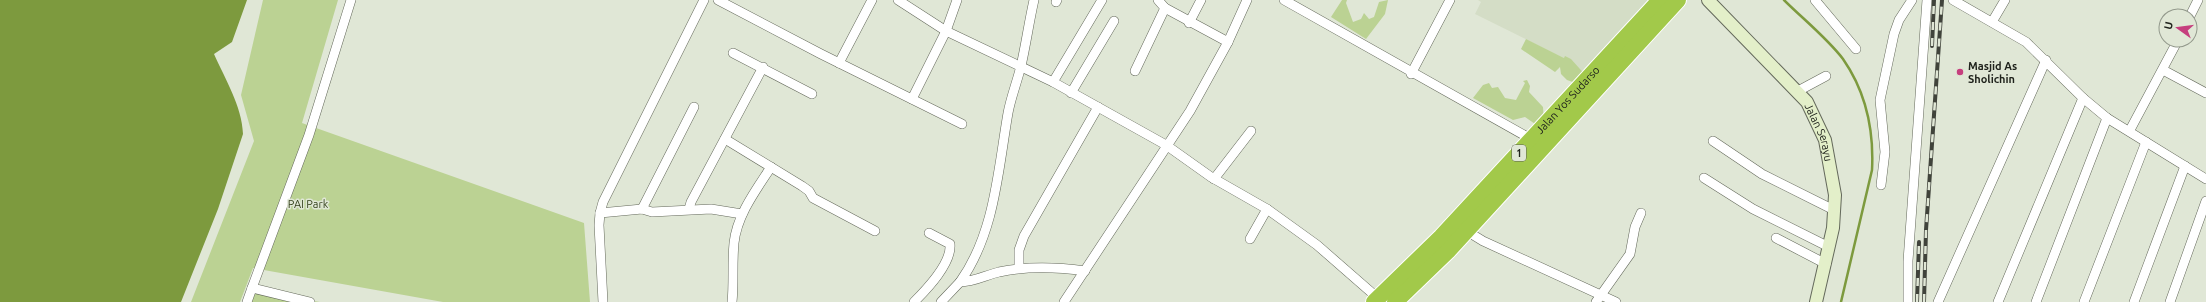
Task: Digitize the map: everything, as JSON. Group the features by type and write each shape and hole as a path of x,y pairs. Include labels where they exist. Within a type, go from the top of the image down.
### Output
{"highway":[{"name":"Jalan Yos Sudarso","path":"1378,301 1441,237 1660,0"},
{"name":"Jalan Yos Sudarso","path":"1395,302 1448,250 1678,0"}],"street":[{"path":"247,302 309,135 351,0"},
{"path":"603,302 598,225 603,202 704,0"},
{"path":"718,0 839,63 962,124"},
{"path":"839,63 872,0"},
{"path":"898,0 946,31 1053,82 1166,145 1214,179 1267,209 1317,246 1378,301"},
{"path":"912,99 946,31 957,0"},
{"path":"941,302 960,282 976,254 989,220 1003,153 1008,113 1021,66 1034,0"},
{"path":"1053,82 1102,0"},
{"path":"1158,0 1165,8 1189,23 1228,42"},
{"path":"1189,23 1201,0"},
{"path":"1064,302 1166,145 1190,111 1228,42 1247,0"},
{"path":"1284,0 1411,74 1531,140"},
{"path":"1411,74 1450,0"},
{"name":"Jalan Serayu","path":"1708,0 1798,91 1807,102 1825,140 1835,195 1826,264 1816,302"},
{"path":"1815,0 1856,49"},
{"path":"1881,186 1885,152 1880,100 1894,34 1899,20 1912,0"},
{"path":"1908,302 1908,261 1927,0"},
{"path":"1953,0 2026,42 2083,98 2107,118 2130,130 2146,142 2206,179"},
{"path":"1992,22 2005,0"},
{"path":"1135,71 1165,8"},
{"path":"1071,93 1114,21"},
{"path":"2130,130 2174,48"},
{"path":"733,53 812,94"},
{"path":"1938,302 2046,60"},
{"path":"689,210 691,202 763,68"},
{"path":"2163,70 2206,93"},
{"path":"1798,91 1826,76"},
{"path":"1998,302 2083,98"},
{"path":"642,209 694,107"},
{"path":"1019,268 1019,250 1024,236 1098,107"},
{"path":"2036,302 2107,118"},
{"path":"1214,179 1250,131"},
{"path":"725,139 809,191 813,198 875,231"},
{"path":"1713,141 1762,174 1834,210"},
{"path":"2084,302 2146,142"},
{"path":"2134,302 2185,166"},
{"path":"732,302 734,242 742,214 771,167"},
{"path":"1704,178 1753,208 1829,247"},
{"path":"2170,302 2206,201"},
{"path":"600,213 642,209 652,212 711,209 742,214"},
{"path":"1250,239 1267,209"},
{"path":"1598,299 1630,254 1635,227 1641,213"},
{"path":"1465,230 1483,241 1598,299 1616,302"},
{"path":"914,302 936,278 949,254 950,244 929,233"},
{"path":"1776,238 1826,264"},
{"path":"960,282 970,281 997,272 1019,268 1054,266 1085,271"},
{"path":"252,288 310,302"}],"shaded area":[{"path":"0,0 247,0 232,42 214,54 240,113 243,134 218,209 181,302 0,302"},
{"path":"1478,0 1661,0 1588,78 1564,58 1475,14 1481,2"}],"green space":[{"name":"PAI Park","path":"263,0 338,0 302,123 584,223 590,302 443,302 253,268 240,302 191,302 254,141 241,95"},
{"path":"1342,0 1347,0 1346,3 1353,22 1361,19 1364,13 1369,19 1374,17 1379,2 1388,0 1385,14 1366,39 1331,17"},
{"path":"1526,39 1564,58 1565,56 1571,59 1588,78 1581,85 1567,80 1561,74 1560,67 1555,72 1521,49"},
{"path":"1527,80 1530,86 1529,92 1543,107 1544,122 1538,126 1525,117 1513,120 1473,98 1483,85 1489,83 1492,88 1498,87 1505,98 1516,100 1525,83 1523,81"},
{"path":"257,292 320,302 249,302"}],"waterway":[{"path":"1784,0 1822,36 1843,59 1858,85 1870,126 1872,141 1872,170 1841,302"}],"railway":[{"path":"1932,46 1934,0"},
{"path":"1924,302 1926,230 1942,0"},
{"path":"1917,302 1919,242"}],"place":[{"name":"Masjid As Sholichin","path":"1960,72"}]}
